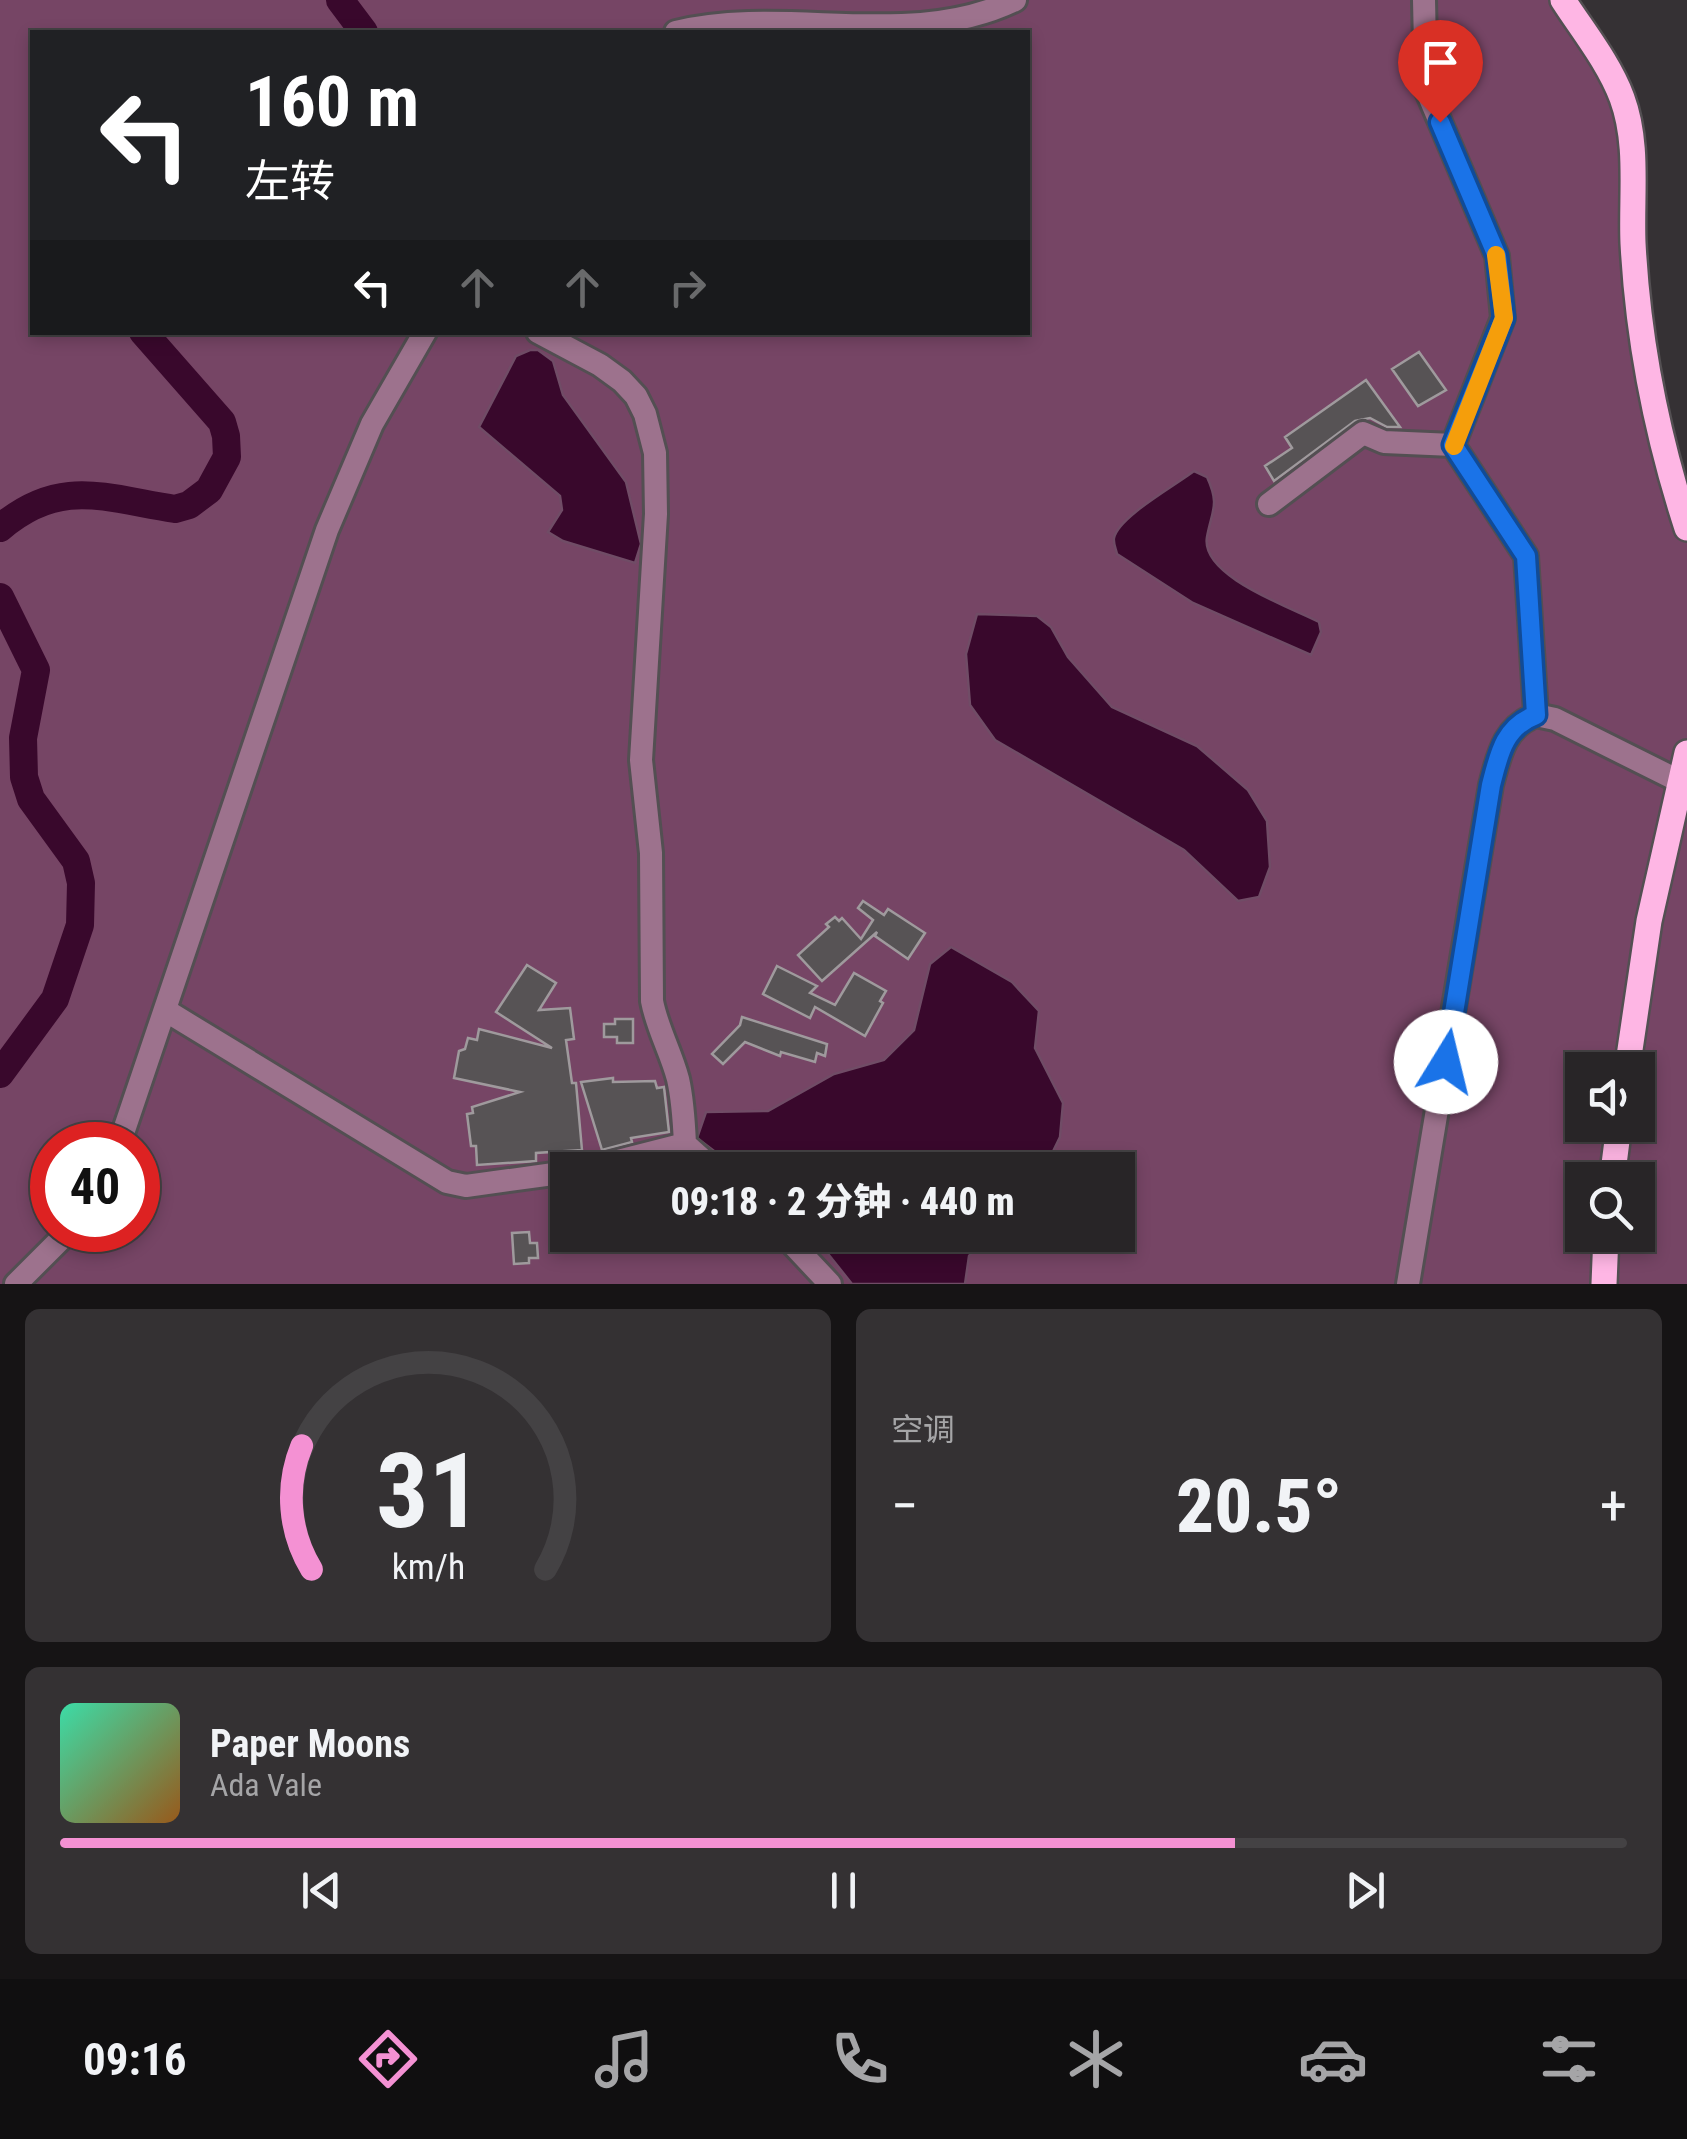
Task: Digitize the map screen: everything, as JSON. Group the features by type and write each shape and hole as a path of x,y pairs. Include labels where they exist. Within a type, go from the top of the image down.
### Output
{"main road":[{"path":"1563,0 1610,72 1629,122 1633,243 1642,329 1657,422 1687,528"},
{"path":"1630,1052 1649,922 1687,754"},
{"path":"1604,1284 1605,1252"}],"street":[{"path":"688,30 719,25 931,23 967,18 1015,0"},
{"path":"1424,0 1426,89 1497,256 1504,318 1453,445"},
{"path":"126,1122 327,530 372,424 423,335"},
{"path":"544,335 600,364 622,381 645,414 655,452 656,514 641,760 651,853 652,1001 656,1025 677,1075 684,1109 685,1144 694,1152"},
{"path":"1269,504 1363,433 1384,442 1453,445"},
{"path":"1453,445 1526,556 1536,715"},
{"path":"1408,1284 1491,785 1506,737 1514,726 1536,715 1572,726 1679,782"},
{"path":"165,1010 456,1185 550,1174"},
{"path":"654,1152 685,1144"},
{"path":"16,1284 48,1252"},
{"path":"800,1252 830,1284"}],"shaded area":[{"path":"0,0 1563,0 1610,72 1633,243 1687,528 1687,1284 0,1284"},
{"path":"538,350 553,361 563,395 626,482 641,544 635,563 563,541 548,532 562,510 560,496 479,427 516,356"},
{"path":"1194,471 1207,477 1213,494 1207,537 1217,565 1269,599 1319,622 1321,632 1311,655 1193,603 1117,554 1114,538 1126,521"},
{"path":"977,614 1037,616 1051,627 1068,657 1112,707 1197,746 1248,790 1267,821 1270,867 1259,897 1238,901 1184,850 995,740 970,705 966,654"},
{"path":"951,947 1012,982 1039,1011 1035,1048 1063,1103 1060,1137 1053,1152 715,1152 697,1138 706,1112 768,1111 834,1074 884,1060 914,1030 930,964"},
{"path":"827,1252 972,1252 965,1284 852,1284"}],"building":[{"path":"1419,352 1446,390 1418,406 1392,369"},
{"path":"1366,380 1400,427 1387,427 1370,418 1355,421 1274,481 1265,466 1292,448 1285,437"},
{"path":"863,901 884,915 888,909 925,933 908,959 875,936 877,932 822,981 798,955 835,917 839,921 842,918 861,939 873,920 858,908"},
{"path":"527,965 556,983 539,1010 570,1008 574,1039 566,1040 572,1083 576,1083 582,1150 536,1153 536,1161 477,1165 467,1114 473,1113 472,1107 520,1092 454,1078 459,1051 465,1049 468,1038 477,1040 479,1029 552,1048 496,1012"},
{"path":"777,966 817,986 810,993 835,1005 854,973 886,991 865,1036 815,1007 810,1018 763,994"},
{"path":"742,1017 827,1044 825,1056 817,1053 815,1062 781,1052 780,1056 745,1042 723,1064 712,1054 740,1025"},
{"path":"615,1019 633,1019 633,1043 617,1043 617,1037 604,1037 604,1024 615,1024"},
{"path":"613,1078 613,1082 655,1081 657,1088 664,1087 669,1132 631,1138 632,1142 602,1150 581,1082"},
{"path":"529,1232 530,1243 537,1243 538,1258 514,1264 512,1233"}],"waterway":[{"path":"340,0 362,30"},
{"path":"0,528 22,512 63,497 104,497 175,509 189,505 209,490 227,457 222,422 146,335"},
{"path":"0,597 36,670 23,738 24,777 31,799 76,861 81,883 80,925 55,999 0,1074"}],"slow traffic":[{"path":"1454,446 1504,318 1496,255"}],"route":[{"path":"1440,122 1497,256 1504,318 1453,445 1526,556 1536,715 1514,726 1499,754 1446,1062"}]}
